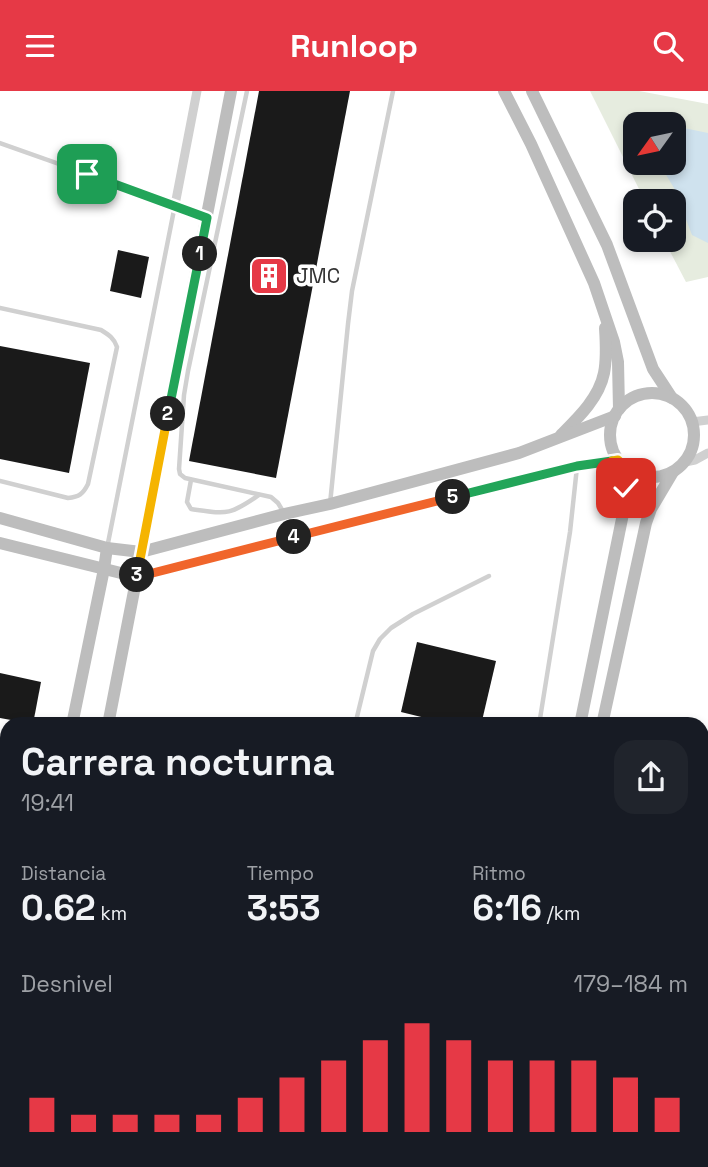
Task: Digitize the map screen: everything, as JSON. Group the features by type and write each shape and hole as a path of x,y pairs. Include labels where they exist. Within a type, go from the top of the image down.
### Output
{"main road":[{"path":"110,717 231,91"},
{"path":"504,91 575,239 605,314 618,362 617,413 610,431 611,446 618,460 643,477 673,473"},
{"path":"532,91 607,245 653,369 672,398"},
{"path":"557,439 582,413 601,383 606,362 605,314"},
{"path":"0,517 107,548 141,552 519,453 617,413 628,401 638,396 661,394 672,398 688,413 694,438 692,451 673,473 651,509 646,523 605,717"},
{"path":"0,543 137,577 577,466 618,460"},
{"path":"582,717 625,504 629,470"},
{"path":"74,717 107,548"}],"street":[{"path":"197,91 175,205 207,218"},
{"path":"692,422 708,420"},
{"path":"685,462 708,453"}],"lane":[{"path":"247,91 186,383 179,469 182,477 191,480 271,497 284,514"},
{"path":"330,504 352,291 393,91"},
{"path":"0,143 175,205 107,548"},
{"path":"0,309 101,330 110,335 117,347 84,493 68,498 0,481"},
{"path":"540,717 570,532 577,466"},
{"path":"191,480 187,502 191,509 224,513 234,511 260,494"},
{"path":"357,717 373,651 380,639 391,628 413,614 489,576"}],"shaded area":[{"path":"590,91 639,91 708,104 708,277 686,282 670,252 686,252 686,189 639,189 632,175 686,175 686,112 623,112 623,157"}],"water":[{"path":"686,128 708,133 708,243 692,235 686,219 686,189 674,188 666,175 686,175"}],"building":[{"name":"JMC","path":"259,91 350,91 276,478 189,461"},
{"path":"118,250 149,257 141,298 110,291"},
{"path":"0,346 90,363 69,473 0,459"},
{"path":"417,642 496,661 483,717 421,717 401,712"},
{"path":"0,673 41,682 34,717 0,717"}],"place":[{"name":"JMC","path":"269,276"}],"route":[{"path":"87,174 207,218 137,577 577,466 618,460 629,470 626,488"}]}
